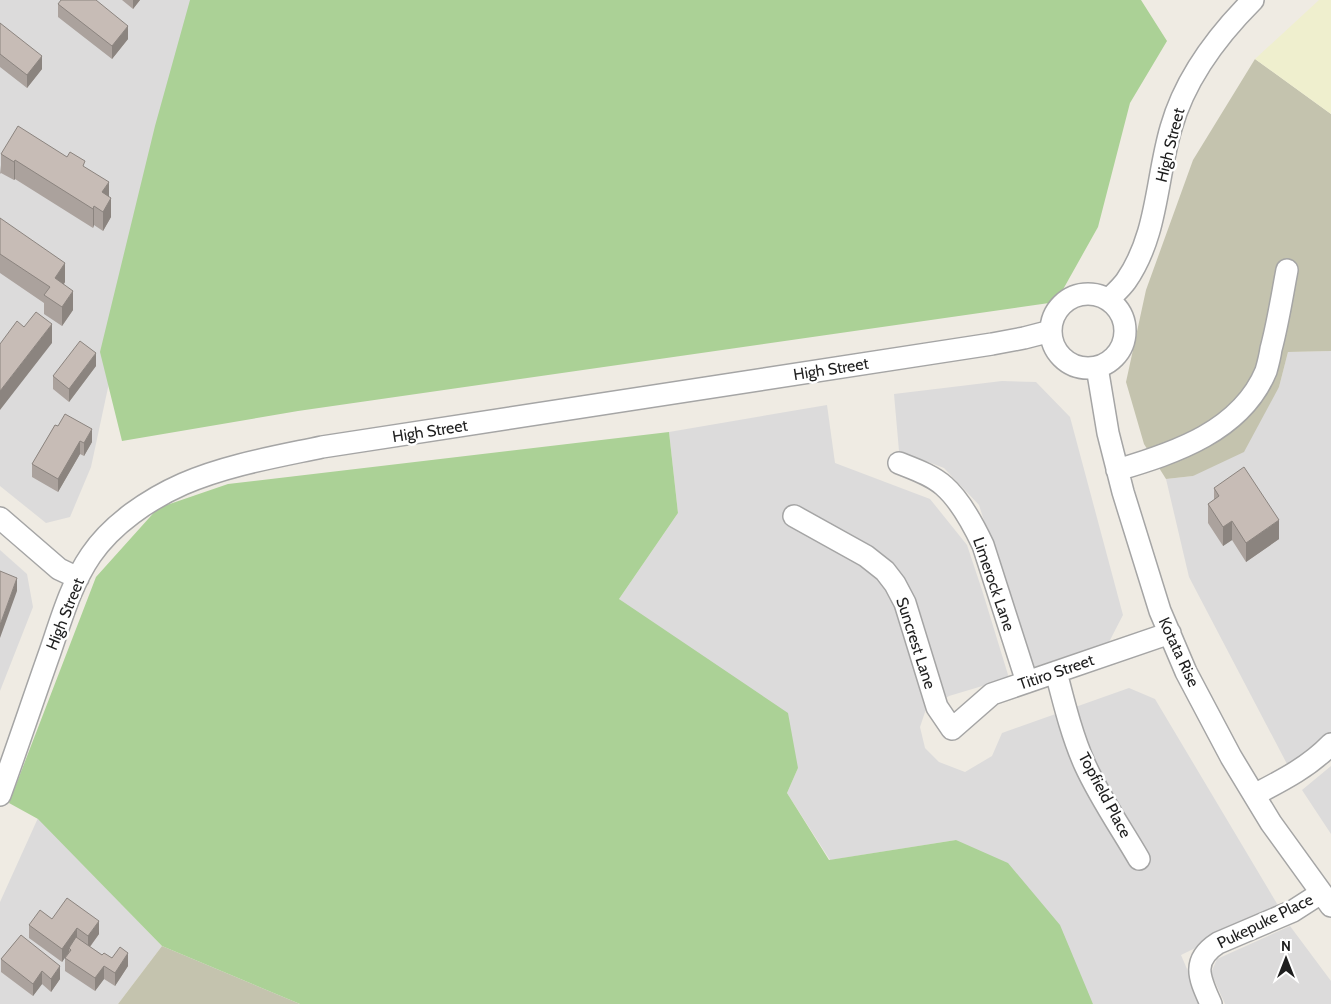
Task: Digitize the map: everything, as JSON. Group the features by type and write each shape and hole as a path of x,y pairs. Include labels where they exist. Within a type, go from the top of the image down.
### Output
{"street":[{"name":"High Street","path":"1108,300 1126,282 1134,269 1151,230 1171,128 1181,100 1206,54 1234,18 1252,0"},
{"path":"1118,470 1158,458 1199,440 1227,421 1252,396 1266,370 1288,270"},
{"path":"1086,294 1108,300 1116,307 1122,316 1124,337 1121,348 1115,356 1096,367 1083,368 1070,364 1060,355 1053,344 1051,331 1052,320 1065,302 1075,296 1086,294"},
{"name":"High Street","path":"0,795 64,610 78,578 91,555 129,517 154,500 182,485 260,460 322,447 992,344 1051,331"},
{"name":"Kotata Rise","path":"1096,367 1108,433 1160,612 1191,680 1254,796 1326,900"},
{"name":"Limerock Lane","path":"899,463 930,476 945,486 975,528 983,545 1027,682"},
{"name":"Suncrest Lane","path":"794,516 866,556 885,572 895,584 905,603 937,707 952,729"},
{"path":"0,518 59,569 78,578"},
{"name":"Titiro Street","path":"952,729 992,694 1170,633"},
{"name":"Topfield Place","path":"1056,672 1068,716 1085,764 1108,808 1139,859"},
{"path":"1254,796 1296,772 1323,753 1331,744"},
{"name":"Pukepuke Place","path":"1211,1004 1199,974 1201,963 1208,950 1218,943 1293,911 1326,900"}],"shaded area":[{"path":"0,0 191,0 91,467 70,517 46,523 0,486"},
{"path":"1319,0 1331,0 1331,114 1255,59"},
{"path":"1255,59 1331,114 1331,351 1288,352 1279,387 1244,452 1193,476 1166,479 1144,444 1126,382 1146,290 1193,160"},
{"path":"1331,351 1331,733 1321,746 1293,767 1287,764 1189,577 1166,479 1193,476 1279,387 1288,352"},
{"path":"1002,381 1036,382 1070,417 1123,615 1109,642 1031,668 979,505 944,468 899,451 894,394"},
{"path":"827,405 835,463 930,499 967,545 982,590 1009,678 949,696 926,709 920,727 925,748 939,762 965,772 992,756 1002,733 1129,688 1155,699 1279,907 1181,955 1202,1004 1093,1004 956,840 830,860 787,793 798,768 619,599 678,513 669,432"},
{"path":"0,550 27,574 33,607 0,691"},
{"path":"1331,766 1331,834 1302,790"},
{"path":"38,818 162,946 118,1004 0,1004 0,902"},
{"path":"1290,926 1331,981 1331,1004 1225,1004 1211,973 1217,959"},
{"path":"162,946 300,1004 118,1004"}],"green space":[{"path":"190,0 1141,0 1167,41 1130,103 1098,227 1056,302 298,411 122,441 100,352 155,126"},
{"path":"669,432 678,513 619,599 788,713 798,768 787,793 829,860 956,840 1008,863 1060,925 1093,1004 300,1004 162,946 38,819 9,803 96,577 158,508 228,484"}],"building":[{"path":"61,0 96,0 128,26 112,46 58,4"},
{"path":"0,23 42,56 27,75 0,54"},
{"path":"18,126 67,157 70,152 85,161 83,166 109,182 102,192 111,198 103,212 94,206 93,209 15,160 14,162 1,154"},
{"path":"0,218 65,263 55,278 73,291 62,307 44,295 50,287 0,254"},
{"path":"36,312 52,324 0,391 0,344 17,321 24,327"},
{"path":"80,341 96,353 69,389 53,376"},
{"path":"65,414 92,429 84,443 80,441 58,479 32,464 55,425 58,426"},
{"path":"1244,467 1279,520 1246,543 1232,521 1223,527 1208,504 1219,496 1214,488"},
{"path":"0,571 17,578 0,625"},
{"path":"67,898 99,921 88,936 77,928 62,949 29,925 40,910 52,919"},
{"path":"21,935 60,966 51,979 42,971 33,984 1,959"},
{"path":"76,937 102,955 104,953 112,958 120,947 128,953 115,973 104,966 95,978 65,958 71,950 69,948"}]}
